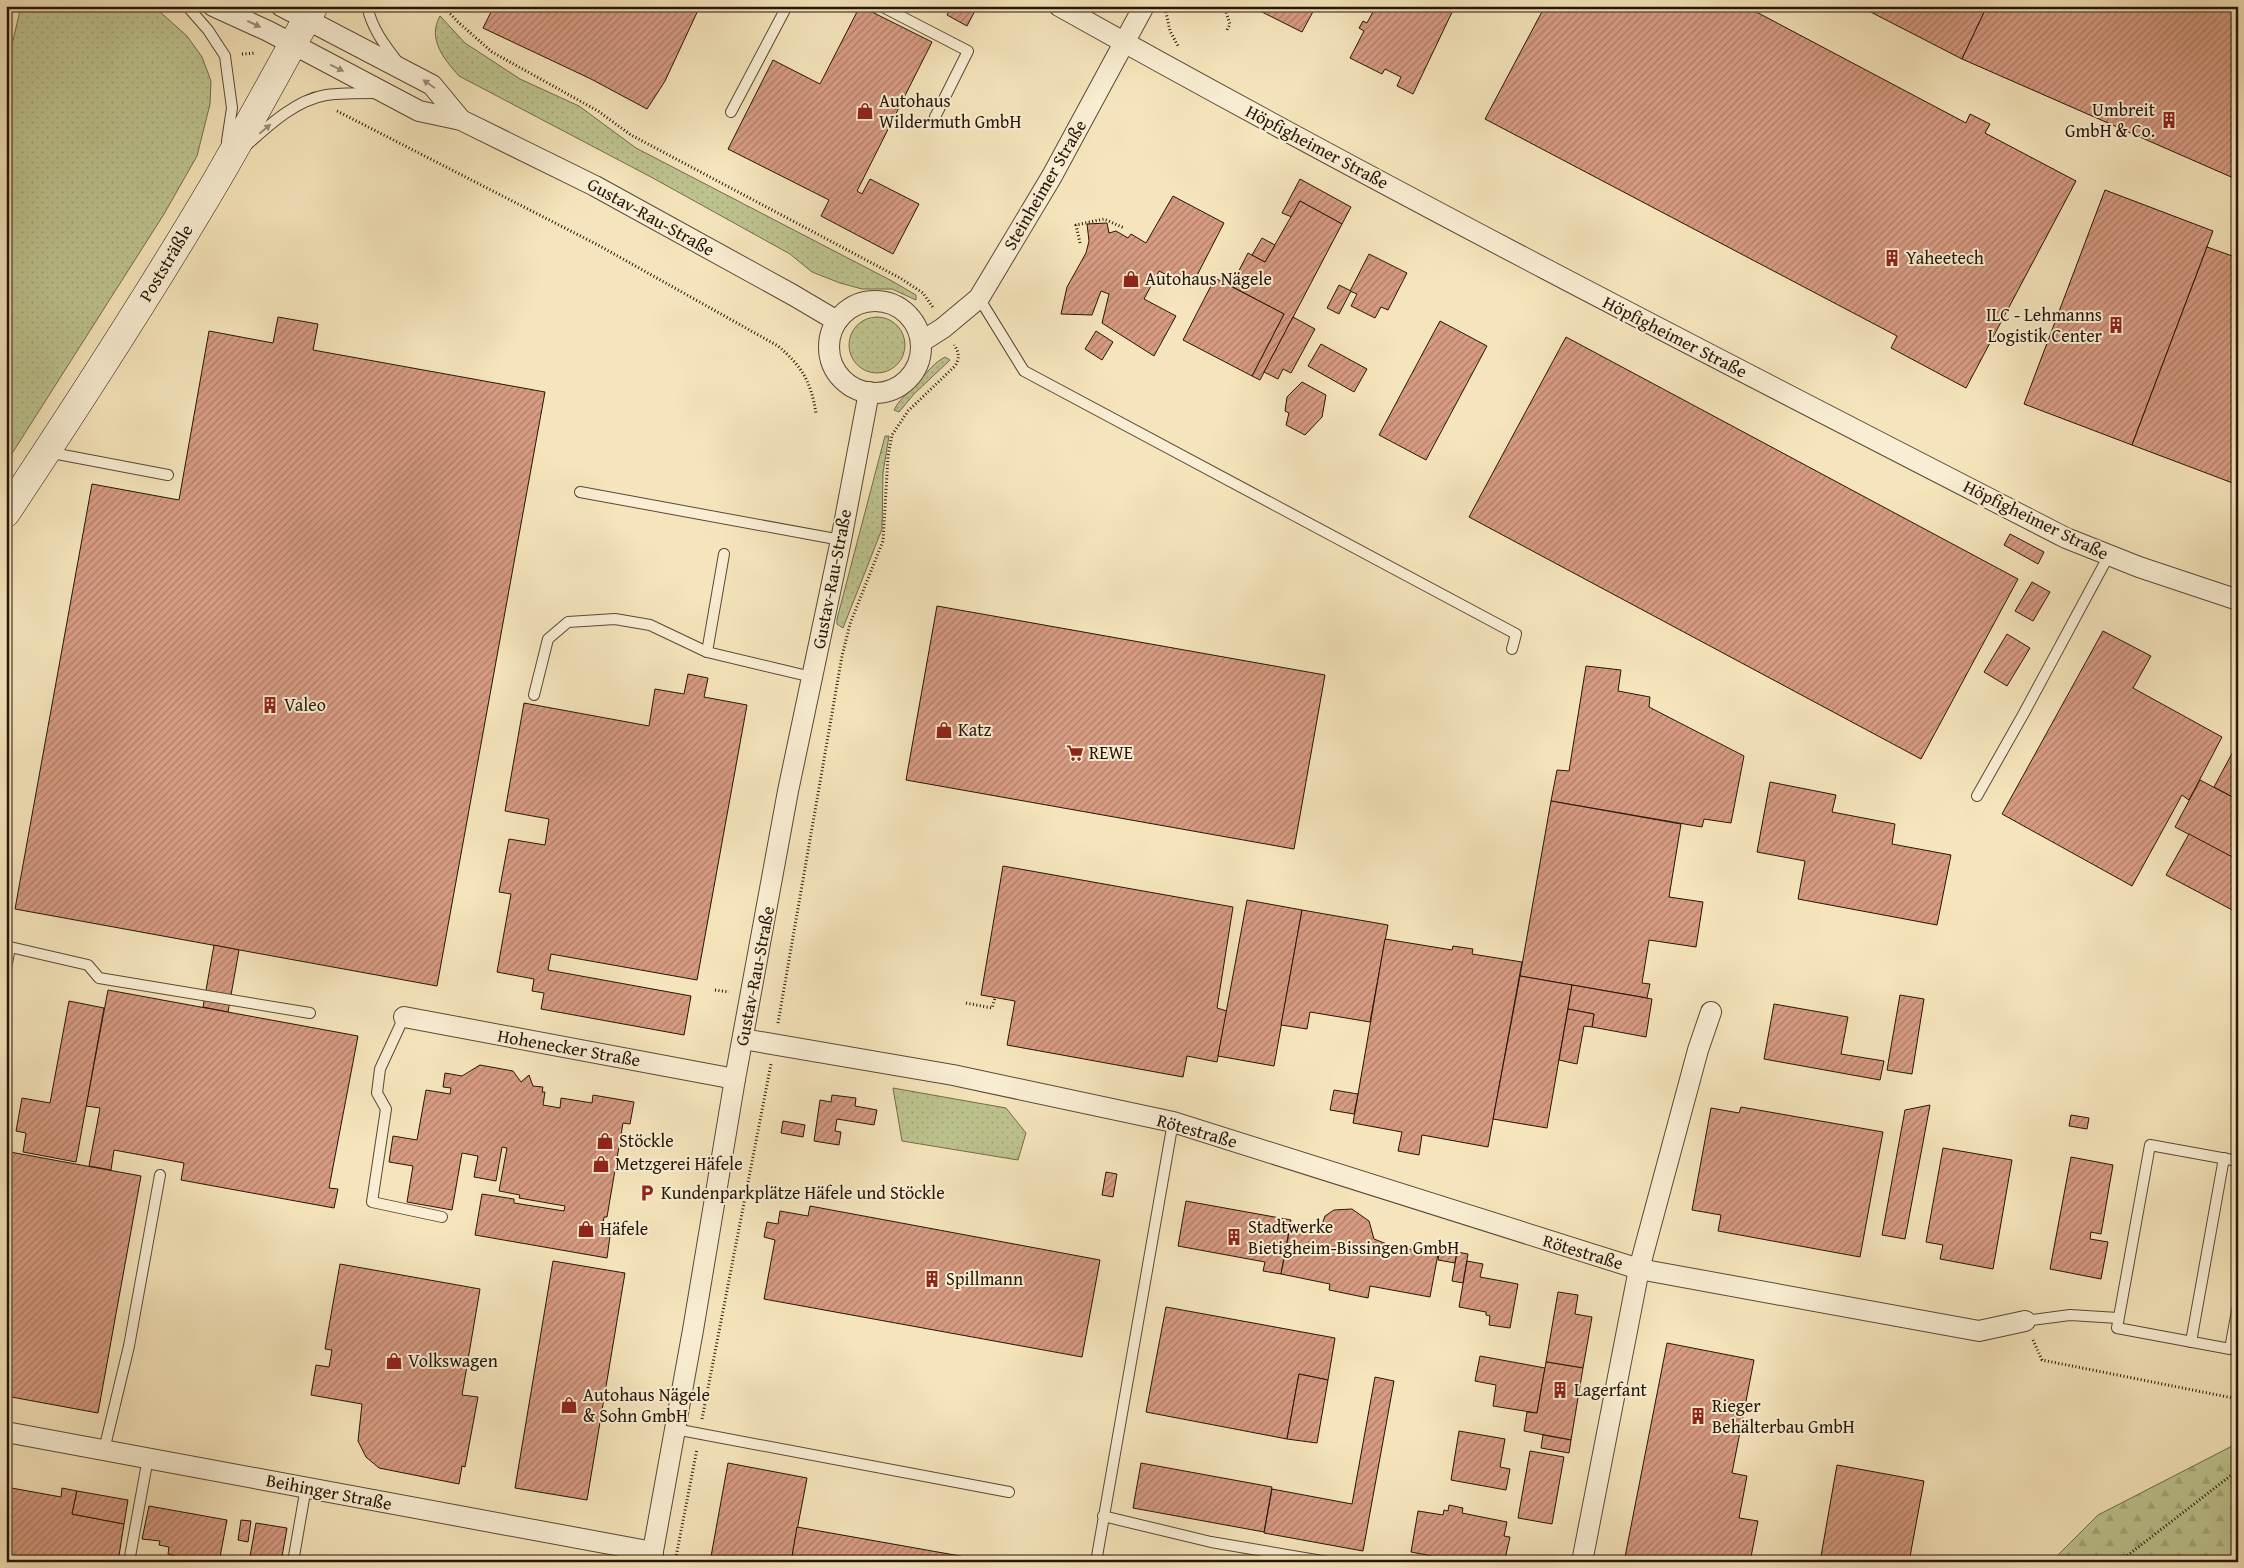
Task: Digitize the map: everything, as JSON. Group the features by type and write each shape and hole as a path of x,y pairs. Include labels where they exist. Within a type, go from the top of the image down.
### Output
{"main road":[{"name":"Poststräßle","path":"6,513 109,357 219,176 294,46 311,12"}],"street":[{"name":"Gustav-Rau-Straße","path":"213,6 268,31 419,110 461,120 595,186 837,321"},
{"name":"Gustav-Rau-Straße","path":"281,6 311,12 405,71 432,85 461,120"},
{"name":"Höpfigheimer Straße","path":"1060,6 1192,80 1637,318 2066,538 2238,600"},
{"name":"Steinheimer Straße","path":"921,342 943,328 978,298 1052,176 1126,43 1144,6"},
{"path":"878,301 894,305 907,314 916,326 921,342 918,362 907,380 896,388 883,392 869,392 854,388 842,378 833,366 829,351 831,335 837,321 848,310 862,303 878,301"},
{"name":"Gustav-Rau-Straße","path":"652,1557 693,1330 735,1079 788,791 841,540 869,392"},
{"name":"Rötestraße","path":"1582,1562 1639,1269 1698,1050 1711,1012"},
{"name":"Hohenecker Straße","path":"404,1018 735,1079"},
{"name":"Rötestraße","path":"743,1039 953,1075 1173,1122 1639,1269 1980,1331 2025,1321"},
{"name":"Beihinger Straße","path":"6,1432 306,1487 652,1557"}],"lane":[{"path":"187,6 208,30 225,56 232,108 229,134 219,176"},
{"path":"367,6 379,39 405,71"},
{"path":"731,112 787,6"},
{"path":"881,6 968,51 934,117"},
{"path":"219,176 264,130 284,114 319,97 386,92"},
{"path":"978,298 1024,371 1516,634 1512,649"},
{"path":"46,452 168,475"},
{"path":"580,492 841,540"},
{"path":"707,652 724,554"},
{"path":"1977,796 2109,555"},
{"path":"534,695 548,639 568,622 615,619 650,625 707,652 812,677"},
{"path":"6,968 10,947 88,965 99,978 310,1013"},
{"path":"404,1018 380,1069 377,1093 386,1109 372,1202 442,1217"},
{"path":"1096,1562 1173,1122"},
{"path":"2238,1161 2150,1145 2117,1328 2230,1348 2238,1306"},
{"path":"2191,1342 2224,1158"},
{"path":"104,1450 129,1346 160,1174"},
{"path":"2025,1321 2070,1315 2118,1318"},
{"path":"675,1429 1009,1492"},
{"path":"129,1562 148,1458"},
{"path":"293,1562 306,1487"},
{"path":"1103,1516 1211,1542 1300,1559 1328,1562"}],"path":[{"path":"443,6 492,52 598,111 631,135 900,278 923,293 931,302"},
{"path":"1224,6 1230,24 1227,30"},
{"path":"319,97 326,107 348,116 598,245 778,346 800,366 814,397 816,413"},
{"path":"1080,243 1076,225 1104,219 1124,228"},
{"path":"675,1562 774,1045 842,656 850,624 883,541 888,456 892,435 908,411 955,366 959,358 956,348"},
{"path":"966,1003 992,1008 995,998"},
{"path":"2025,1321 2042,1360 2238,1399"},
{"path":"2119,1562 2238,1470"}],"green space":[{"path":"21,6 150,6 159,11 187,36 202,57 211,81 210,104 197,156 164,214 6,463 6,71"},
{"path":"440,16 465,43 520,79 579,106 636,148 892,281 916,295 916,300 892,289 862,289 812,272 790,254 651,177 459,76 443,56 436,41 436,24"},
{"path":"877,317 888,319 897,325 903,334 905,345 903,356 897,365 888,371 877,373 866,371 857,365 851,356 849,345 851,334 857,325 866,319"},
{"path":"945,357 950,360 914,394 899,412 894,410 932,367"},
{"path":"885,436 889,436 883,473 882,529 843,628 837,624 837,619"},
{"path":"893,1088 1006,1108 1026,1133 1018,1160 902,1141"},
{"path":"2238,1443 2238,1562 2051,1562 2098,1515"}],"building":[{"path":"494,6 700,6 665,81 647,109 591,79 483,28"},
{"path":"860,6 932,42 857,191 862,194 870,179 919,204 893,254 821,216 829,200 728,149 773,60 820,84"},
{"path":"952,6 977,7 967,26 947,15"},
{"path":"1250,6 1316,6 1302,32"},
{"path":"1376,6 1455,6 1413,94 1397,86 1401,77 1385,69 1382,74 1350,58 1364,31 1359,28 1363,21 1367,23"},
{"name":"Yaheetech","path":"1545,6 1745,6 1966,123 1970,114 1990,124 1985,133 2076,181 1966,388 1891,348 1897,336 1485,119"},
{"path":"1859,6 1987,6 1962,59"},
{"name":"Umbreit GmbH & Co.","path":"1987,6 2238,6 2238,180 1962,59"},
{"path":"1300,179 1351,207 1342,224 1300,201 1292,217 1282,213"},
{"name":"ILC - Lehmanns Logistik Center","path":"2105,190 2213,231 2132,445 2024,404"},
{"path":"1173,196 1224,223 1191,287 1159,271 1144,299 1176,316 1154,356 1102,323 1109,294 1101,291 1092,315 1061,314 1067,287 1086,253 1089,241 1087,224 1107,223 1109,233 1116,231 1128,238 1131,234 1146,243"},
{"path":"1300,201 1342,224 1260,380 1252,376 1284,314 1231,286 1248,253 1265,262"},
{"path":"1262,238 1275,245 1265,262 1252,255"},
{"path":"2207,247 2238,258 2238,485 2132,445"},
{"path":"1369,254 1407,273 1388,310 1381,307 1375,318 1351,306 1357,294 1350,291"},
{"path":"1215,278 1284,314 1252,376 1183,340"},
{"path":"1339,285 1351,291 1339,314 1327,308"},
{"name":"Valeo","path":"278,317 318,324 313,350 545,392 437,986 15,909 92,484 179,500 209,331 273,343"},
{"path":"1293,317 1315,329 1291,373 1283,369 1278,379 1264,372"},
{"path":"1440,321 1487,346 1426,460 1379,435"},
{"path":"1096,331 1113,342 1102,360 1085,349"},
{"path":"1566,337 2018,579 1921,759 1469,517"},
{"path":"1321,344 1367,369 1354,392 1308,366"},
{"path":"1302,382 1326,395 1322,417 1305,435 1286,425 1289,413 1285,411 1287,397"},
{"path":"2010,534 2044,552 2038,564 2004,545"},
{"path":"2032,582 2050,592 2033,621 2015,611"},
{"path":"937,606 1325,675 1294,849 906,780"},
{"path":"2103,631 2151,656 2133,688 2222,737 2189,800 2182,795 2132,886 2002,814"},
{"path":"2007,634 2030,648 2007,686 1984,672"},
{"path":"1586,666 1621,670 1618,691 1650,697 1649,707 1744,756 1731,823 1704,819 1702,827 1551,801 1557,770 1569,771"},
{"path":"688,674 708,678 704,697 747,705 697,980 551,954 548,970 691,996 684,1035 541,1009 544,993 532,991 534,979 497,972 511,894 499,892 509,839 545,845 549,819 505,811 524,703 649,726 655,689 684,694"},
{"path":"2236,746 2238,746 2238,800 2214,787"},
{"path":"2200,780 2238,800 2238,844 2231,857 2175,827"},
{"path":"1770,782 1836,795 1832,812 1895,824 1892,844 1951,855 1937,925 1798,899 1805,861 1757,852"},
{"path":"1551,801 1681,824 1669,897 1703,902 1696,947 1649,940 1642,983 1650,984 1647,998 1520,976"},
{"path":"2189,834 2238,860 2238,913 2166,875"},
{"path":"1003,866 1233,907 1217,1008 1227,1011 1217,1062 1187,1056 1183,1077 1007,1045 1015,1001 981,995"},
{"path":"1247,900 1302,910 1274,1066 1218,1056"},
{"path":"1302,910 1388,925 1370,1022 1310,1012 1307,1029 1281,1025"},
{"path":"1385,939 1452,950 1453,946 1473,949 1472,954 1522,962 1488,1147 1422,1135 1419,1155 1398,1151 1402,1132 1353,1123"},
{"path":"214,945 239,950 228,1012 203,1007"},
{"path":"1520,976 1572,985 1547,1128 1493,1119"},
{"path":"1572,985 1652,999 1646,1037 1592,1027 1594,1014 1568,1009"},
{"path":"108,990 358,1036 329,1188 338,1189 334,1208 181,1180 184,1163 114,1150 111,1170 89,1166 100,1108 86,1106"},
{"path":"1900,995 1924,999 1912,1074 1887,1070"},
{"path":"69,1001 104,1008 76,1162 23,1152 26,1133 16,1131 22,1098 50,1103"},
{"path":"1774,1004 1848,1017 1841,1054 1884,1061 1880,1080 1764,1059"},
{"path":"1568,1009 1594,1014 1592,1027 1584,1026 1577,1064 1559,1060"},
{"path":"480,1065 513,1071 521,1082 529,1075 533,1086 543,1087 542,1092 545,1092 543,1105 560,1108 561,1098 592,1103 593,1095 634,1102 630,1124 623,1123 607,1217 604,1217 602,1229 605,1230 604,1235 610,1236 607,1258 475,1235 482,1194 514,1199 514,1203 564,1211 565,1206 519,1198 520,1195 499,1191 507,1148 502,1147 496,1181 474,1177 478,1156 462,1153 452,1210 407,1202 413,1166 389,1162 393,1136 417,1140 426,1090 450,1094 451,1088 443,1087 445,1073 462,1076"},
{"path":"1334,1090 1358,1094 1354,1114 1330,1110"},
{"path":"832,1095 856,1098 855,1106 877,1110 874,1125 837,1119 835,1131 841,1132 839,1145 814,1141 820,1100 831,1102"},
{"path":"1930,1105 1905,1239 1882,1235 1905,1110"},
{"path":"1741,1107 1883,1132 1860,1257 1718,1231 1721,1215 1692,1210 1711,1108 1739,1113"},
{"path":"2071,1115 2089,1118 2087,1129 2069,1126"},
{"path":"783,1121 805,1125 803,1137 781,1133"},
{"path":"1943,1148 2012,1160 1993,1269 1940,1259 1943,1245 1926,1242"},
{"path":"10,1152 141,1176 98,1413 6,1396 6,1171"},
{"path":"2071,1157 2113,1165 2101,1234 2091,1232 2090,1239 2108,1242 2101,1279 2050,1269"},
{"path":"1106,1172 1117,1174 1113,1197 1102,1195"},
{"name":"Stadtwerke Bietigheim-Bissingen GmbH","path":"1186,1201 1291,1220 1281,1274 1263,1271 1265,1262 1178,1246"},
{"name":"Spillmann","path":"810,1206 1100,1260 1082,1357 764,1299 775,1240 764,1237 767,1222 778,1224 780,1211 808,1216"},
{"path":"1352,1209 1369,1221 1374,1239 1392,1246 1438,1254 1430,1297 1370,1286 1368,1298 1329,1290 1330,1284 1281,1274 1290,1228 1319,1233 1325,1216 1334,1210"},
{"path":"1440,1249 1457,1252 1455,1263 1438,1260"},
{"name":"Stadtwerke Bietigheim-Bissingen GmbH","path":"1457,1252 1468,1254 1463,1283 1452,1281"},
{"path":"553,1261 625,1273 587,1500 515,1488"},
{"path":"1467,1261 1483,1264 1480,1277 1518,1284 1510,1328 1489,1325 1490,1316 1486,1315 1486,1312 1459,1307"},
{"path":"340,1264 480,1289 462,1395 478,1397 465,1467 462,1466 459,1484 379,1468 366,1457 358,1441 362,1404 311,1395 316,1365 329,1367 332,1350 325,1349"},
{"path":"1558,1292 1578,1295 1575,1314 1592,1317 1583,1368 1546,1362"},
{"path":"1166,1307 1335,1338 1328,1380 1299,1374 1287,1439 1146,1412"},
{"name":"Rieger Behälterbau GmbH","path":"1667,1343 1754,1360 1732,1473 1747,1476 1739,1518 1758,1521 1750,1562 1624,1562"},
{"path":"1480,1356 1545,1368 1537,1413 1493,1406 1496,1385 1475,1381"},
{"name":"Lagerfant","path":"1546,1362 1583,1368 1571,1440 1524,1431 1527,1412 1537,1413"},
{"path":"1299,1374 1328,1380 1317,1443 1287,1439"},
{"path":"1375,1377 1394,1381 1363,1551 1264,1533 1272,1489 1352,1504"},
{"path":"1459,1431 1505,1439 1500,1467 1510,1469 1506,1490 1451,1480"},
{"path":"1543,1435 1571,1440 1569,1453 1541,1448"},
{"path":"1530,1451 1564,1457 1552,1524 1518,1518"},
{"path":"728,1463 807,1478 791,1562 710,1562"},
{"path":"1141,1463 1272,1487 1264,1532 1133,1508"},
{"path":"1837,1465 1924,1481 1909,1562 1820,1562"},
{"path":"6,1487 61,1497 62,1488 77,1491 72,1514 124,1524 118,1562 6,1562"},
{"path":"77,1491 128,1500 124,1524 72,1514"},
{"path":"1449,1505 1463,1508 1462,1513 1507,1522 1504,1536 1510,1537 1505,1559 1501,1558 1500,1562 1431,1562 1432,1556 1411,1552 1418,1511 1443,1515 1444,1510 1448,1511"},
{"path":"149,1506 227,1520 219,1562 185,1562 186,1559 168,1554 169,1547 159,1545 160,1541 142,1539"},
{"path":"241,1520 251,1521 248,1542 238,1540"},
{"path":"256,1523 287,1528 281,1562 249,1562"},
{"path":"797,1527 994,1562 791,1562"},
{"path":"500,1556 530,1562 499,1562"}],"railway":[{"path":"6,19 9,6"}],"place":[{"name":"Autohaus Wildermuth GmbH","path":"865,111"},
{"name":"Umbreit GmbH & Co.","path":"2169,120"},
{"name":"Yaheetech","path":"1892,258"},
{"name":"Autohaus Nägele","path":"1131,279"},
{"name":"ILC - Lehmanns Logistik Center","path":"2116,325"},
{"name":"Valeo","path":"270,705"},
{"name":"Katz","path":"944,730"},
{"name":"REWE","path":"1075,753"},
{"name":"Stöckle","path":"605,1141"},
{"name":"Metzgerei Häfele","path":"601,1164"},
{"name":"Kundenparkplätze Häfele und Stöckle","path":"647,1193"},
{"name":"Häfele","path":"586,1229"},
{"name":"Stadtwerke Bietigheim-Bissingen GmbH","path":"1234,1237"},
{"name":"Spillmann","path":"932,1279"},
{"name":"Volkswagen","path":"394,1361"},
{"name":"Lagerfant","path":"1560,1390"},
{"name":"Autohaus Nägele & Sohn GmbH","path":"569,1405"},
{"name":"Rieger Behälterbau GmbH","path":"1698,1416"}]}
